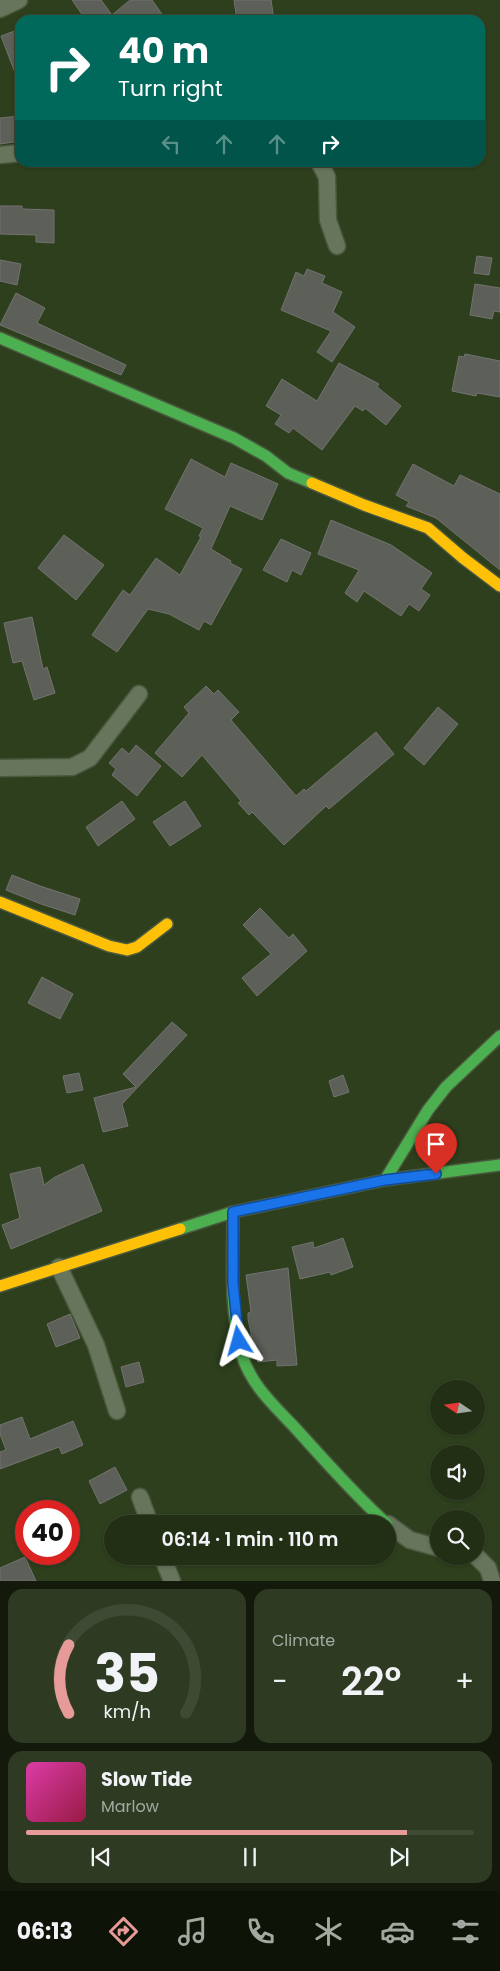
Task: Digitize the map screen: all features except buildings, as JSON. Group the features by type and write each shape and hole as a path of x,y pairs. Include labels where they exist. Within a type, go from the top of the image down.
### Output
{"street":[{"path":"0,9 19,0"},
{"path":"0,155 15,154"},
{"path":"322,167 327,176 328,220 337,246"},
{"path":"0,338 234,438 266,456 288,473 310,483 364,506 428,528 500,586"},
{"path":"0,768 72,767 90,758 140,694"},
{"path":"0,902 109,946 126,950 137,946 167,924"},
{"path":"385,1180 428,1110 469,1064 500,1036"},
{"path":"0,1286 233,1212 385,1180 500,1165"},
{"path":"233,1212 233,1283 236,1325 242,1356 250,1376 316,1451 377,1515"},
{"path":"58,1267 96,1345 117,1411"},
{"path":"140,1498 147,1515"},
{"path":"396,1530 410,1540 430,1546"},
{"path":"166,1565 172,1581"},
{"path":"485,1565 488,1568 492,1581"}],"traffic: fast":[{"path":"0,338 234,438 266,456 288,473 312,483"},
{"path":"385,1180 428,1110 446,1087 500,1036"},
{"path":"180,1229 233,1212 385,1180 500,1165"},
{"path":"233,1212 233,1302 238,1338 246,1366 258,1387 273,1405 377,1515"}],"traffic: slow":[{"path":"312,483 364,505 428,528 500,586"},
{"path":"0,902 109,946 127,950 137,947 167,924"},
{"path":"0,1286 180,1229"}],"route":[{"path":"239,1341 233,1283 233,1212 385,1180 436,1174"}]}
